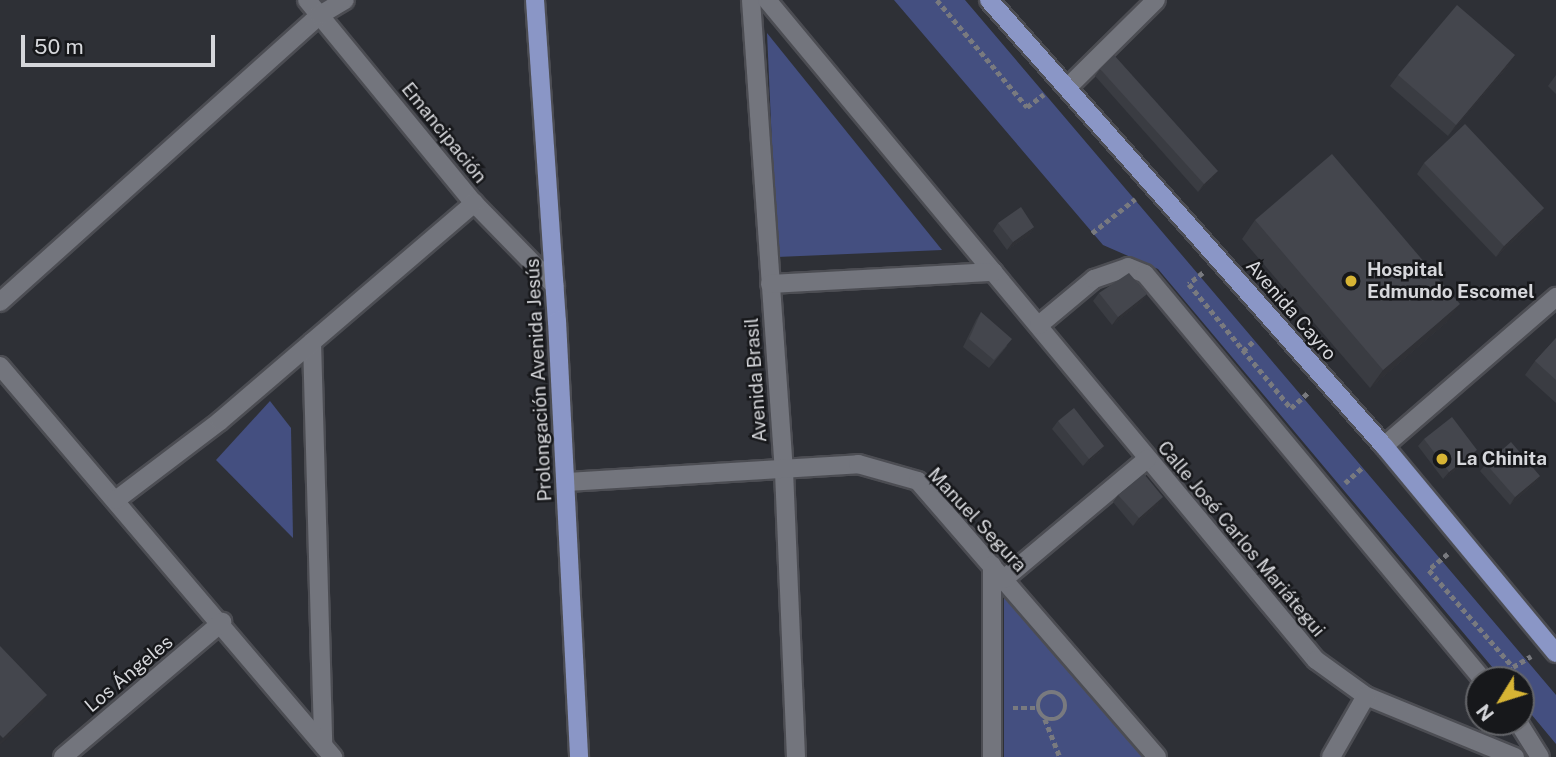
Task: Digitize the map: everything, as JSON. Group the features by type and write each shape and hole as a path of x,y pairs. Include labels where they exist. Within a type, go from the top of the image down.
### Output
{"main road":[{"name":"Prolongación Avenida Jesús","path":"535,0 567,482 579,757"},
{"name":"Avenida Cayro","path":"989,0 1384,446 1556,653"}],"street":[{"name":"Emancipación","path":"307,0 474,203 555,286"},
{"path":"0,302 320,15 345,0"},
{"name":"Avenida Brasil","path":"751,0 784,471 796,757"},
{"name":"Calle José Carlos Mariátegui","path":"767,0 1316,660 1366,696 1515,757"},
{"path":"1067,88 1156,0"},
{"path":"116,500 220,421 474,203"},
{"path":"1039,325 1094,279 1128,267 1145,274 1471,666"},
{"path":"771,284 994,272"},
{"path":"1384,446 1556,297"},
{"path":"312,342 328,751"},
{"path":"0,366 222,622 328,751"},
{"path":"992,757 998,572 1147,459"},
{"name":"Manuel Segura","path":"567,482 784,471 858,464 918,481 1157,757"},
{"name":"Los Ángeles","path":"63,757 222,622"},
{"path":"1331,757 1366,696"},
{"path":"1527,736 1540,757"}],"path":[{"path":"937,0 1027,107 1045,93"},
{"path":"1092,233 1135,199"},
{"path":"1189,284 1291,408"},
{"path":"1243,351 1255,340"},
{"path":"1354,475 1363,467"},
{"path":"1429,570 1512,666"},
{"path":"1038,708 1047,693 1063,698 1062,716 1045,718"},
{"path":"1006,708 1038,708"},
{"path":"1038,708 1045,718 1060,757"}],"shaded area":[{"path":"894,0 965,0 1531,666 1491,666 1158,269 1103,245"},
{"path":"767,33 942,250 777,257"},
{"path":"270,401 291,428 293,538 216,460"},
{"path":"1004,597 1086,689 1146,757 1004,757"},
{"path":"1535,670 1556,695 1556,744 1535,719"}],"building":[{"path":"1457,5 1515,55 1456,125 1398,75"},
{"path":"1114,55 1218,171 1204,184 1100,69"},
{"path":"1465,124 1544,208 1504,246 1424,163"},
{"name":"Hospital Edmundo Escomel","path":"1332,154 1460,304 1383,370 1255,220"},
{"path":"1021,207 1034,227 1013,242 998,223"},
{"path":"1129,273 1147,294 1118,317 1099,293"},
{"path":"981,312 1012,339 994,360 969,339"},
{"path":"1556,338 1556,380 1535,361"},
{"path":"1074,408 1104,446 1089,459 1058,421"},
{"path":"1452,417 1477,450 1449,472 1424,439"},
{"path":"1511,442 1540,476 1515,497 1486,464"},
{"path":"1144,474 1163,497 1139,518 1118,495"},
{"path":"0,646 47,695 3,738 0,735"}],"place":[{"name":"Hospital Edmundo Escomel","path":"1351,281"},
{"name":"La Chinita","path":"1442,459"}]}
